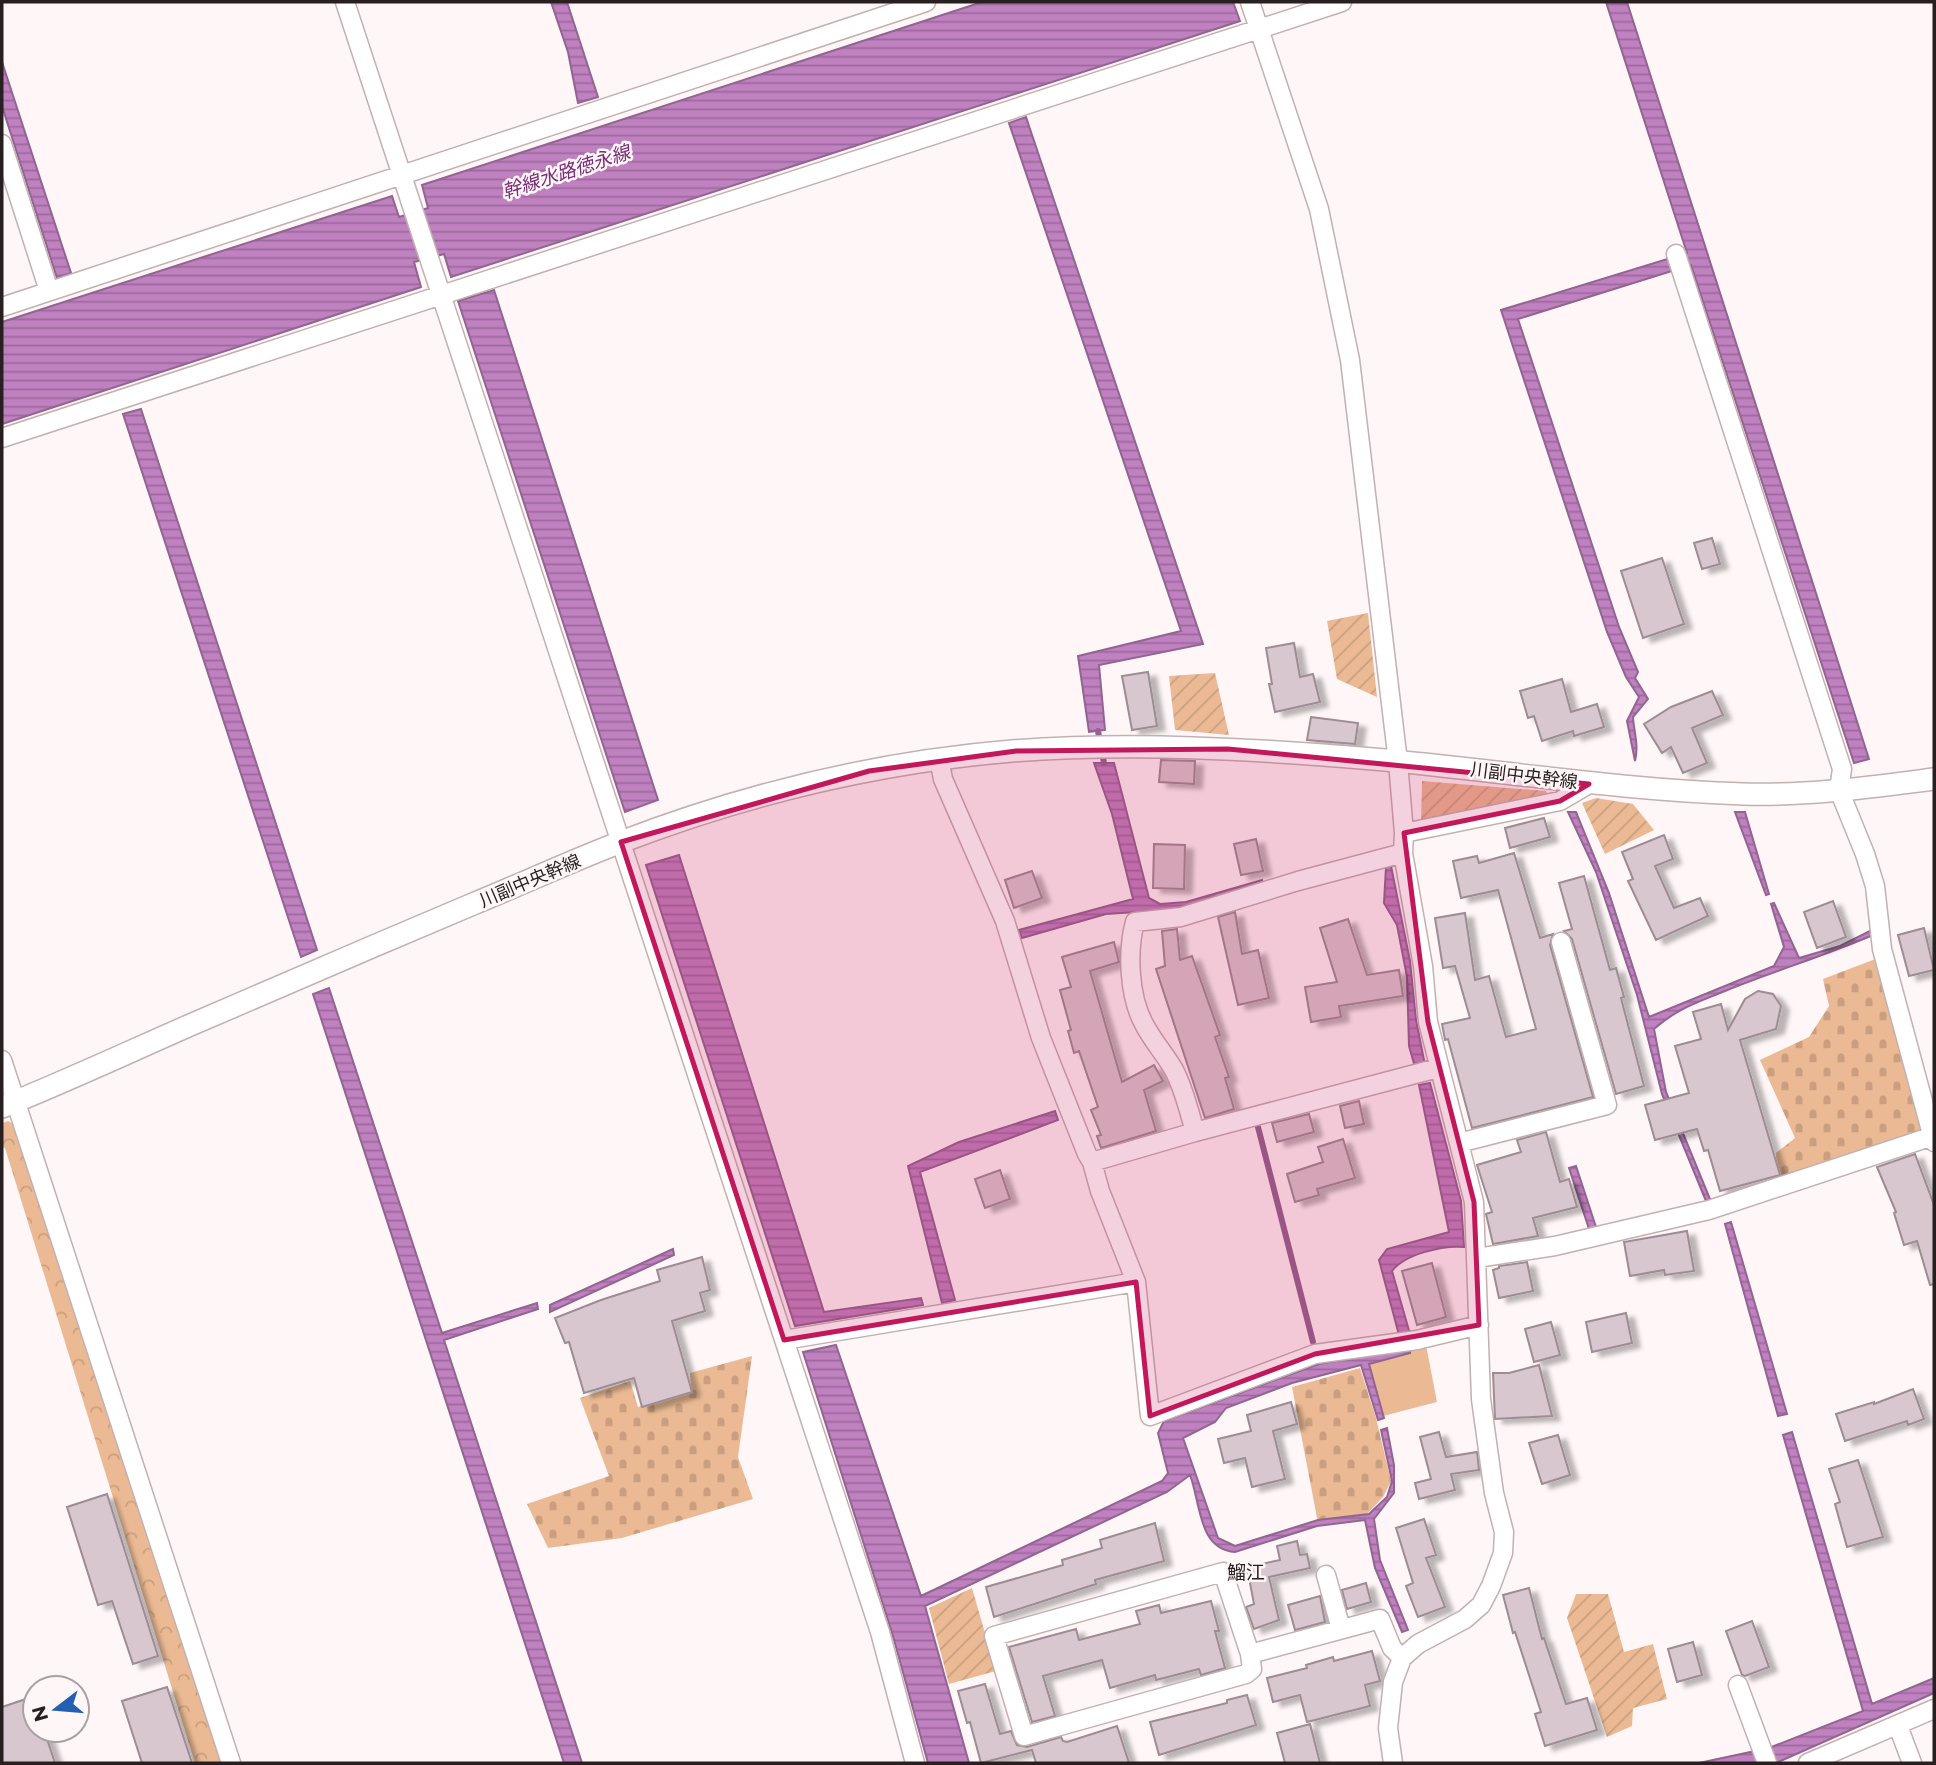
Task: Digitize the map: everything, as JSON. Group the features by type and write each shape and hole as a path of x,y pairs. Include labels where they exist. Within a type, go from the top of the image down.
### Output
{"street":[{"path":"345,2 880,1632 915,1763"},
{"path":"2,307 926,2"},
{"path":"1250,2 1261,28 1319,209 1350,360 1398,762 1404,853 1423,966 1428,1022 1474,1202 1481,1399 1494,1493 1504,1532 1503,1553 1481,1605 1465,1619 1418,1644 1402,1658 1393,1682 1388,1728 1392,1763"},
{"path":"2,438 1342,2"},
{"path":"2,144 49,291"},
{"path":"1477,1258 1555,1246 1709,1210 1933,1139 1882,949 1875,886 1839,790 1842,769 1676,254"},
{"name":"川副中央幹線","path":"8,1104 621,842 685,819 786,790 939,758 1016,751 1114,747 1228,749 1398,762 1589,784 1749,794 1839,790 1934,779"},
{"path":"939,758 943,779 1005,921 1041,1038 1092,1162 1100,1191 1136,1282 1150,1416 1315,1354 1417,1340 1479,1325"},
{"path":"1404,833 1560,801 1589,784"},
{"path":"1195,1132 1183,1089 1174,1069 1143,1024 1134,1001 1130,941 1136,922 1181,917 1298,881 1404,853"},
{"path":"1459,1143 1607,1105 1561,942"},
{"path":"2,1060 8,1104 231,1763"},
{"path":"1092,1162 1438,1068"},
{"path":"784,1340 1136,1282"},
{"path":"1223,1572 1250,1654 1252,1669 1246,1674 1024,1736 994,1636 1223,1572"},
{"path":"1326,1575 1341,1629"},
{"path":"1250,1654 1380,1619 1392,1648 1402,1658"},
{"path":"1738,1685 1767,1763"},
{"path":"1808,1763 1934,1709"},
{"path":"1898,1726 1912,1763"}],"highlighted area":[{"path":"1228,749 1589,784 1560,801 1404,833 1428,1022 1474,1202 1479,1325 1315,1354 1150,1416 1136,1282 784,1340 621,842 869,771 1016,751"}],"green space":[{"path":"1368,613 1377,697 1337,679 1327,621"},
{"path":"1215,673 1229,735 1175,730 1169,676"},
{"path":"1422,781 1546,791 1550,799 1421,823"},
{"path":"1596,798 1633,804 1654,830 1605,854 1582,803"},
{"path":"1878,958 1925,1133 1777,1181 1776,1153 1795,1138 1760,1060 1809,1037 1829,1006 1823,979"},
{"path":"8,1121 15,1125 221,1763 195,1763 5,1148 2,1147 2,1123"},
{"path":"1426,1345 1437,1402 1383,1416 1369,1364 1409,1353 1410,1348"},
{"path":"752,1356 738,1457 753,1499 622,1538 548,1548 527,1504 609,1476 580,1398 630,1381 638,1407 691,1389 690,1373"},
{"path":"1360,1368 1376,1418 1391,1481 1383,1497 1364,1517 1318,1523 1292,1387"},
{"path":"972,1588 996,1671 949,1684 929,1608"},
{"path":"1576,1594 1608,1594 1624,1652 1653,1644 1667,1699 1633,1708 1632,1726 1607,1737 1567,1618"}],"water":[{"path":"551,2 567,2 598,97 578,103 568,52"},
{"name":"幹線水路徳永線","path":"982,2 1233,2 1240,21 451,277 444,254 414,262 421,287 2,424 2,322 392,196 399,217 428,208 422,185"},
{"path":"1606,2 1627,2 1869,759 1854,763 1691,265 1518,319 1619,627 1638,672 1635,678 1648,699 1633,717 1635,761 1627,721 1639,697 1626,677 1607,632 1501,310 1687,253"},
{"path":"2,62 71,273 57,278 2,106"},
{"path":"1026,117 1203,644 1099,665 1105,730 1089,732 1078,656 1181,631 1009,123"},
{"path":"494,290 658,800 625,812 458,301"},
{"path":"141,409 317,950 301,957 123,414"},
{"path":"1094,763 1114,763 1149,898 1160,904 1186,902 1262,880 1263,888 1183,909 1106,914 1022,938 1019,930 1133,899 1112,814"},
{"path":"1568,812 1576,812 1609,893 1649,1017 1774,966 1784,947 1771,904 1774,903 1799,958 1840,946 1872,930 1873,935 1696,1003 1679,1011 1654,1029 1666,1092 1710,1199 1706,1201 1662,1094 1637,995 1596,872"},
{"path":"1735,812 1745,812 1769,894 1766,895"},
{"path":"679,855 824,1312 921,1298 923,1305 795,1326 646,865"},
{"path":"1391,866 1410,961 1416,1020 1425,1065 1415,1067 1409,1046 1407,977 1397,925 1384,903 1386,867"},
{"path":"329,988 442,1333 537,1303 538,1309 444,1340 582,1763 564,1763 313,994"},
{"path":"1430,1083 1461,1201 1464,1247 1415,1255 1392,1271 1410,1334 1399,1335 1379,1260 1387,1249 1449,1232 1419,1085"},
{"path":"1055,1111 1058,1120 920,1172 955,1300 942,1303 908,1166 959,1142"},
{"path":"1576,1166 1597,1230 1590,1232 1569,1168"},
{"path":"1731,1222 1787,1414 1778,1416 1725,1224"},
{"path":"673,1249 674,1255 550,1312 550,1305"},
{"path":"836,1345 921,1596 1162,1481 1168,1473 1158,1433 1164,1421 1319,1364 1410,1348 1410,1353 1369,1364 1384,1418 1378,1420 1361,1365 1292,1383 1226,1408 1215,1422 1183,1438 1218,1538 1235,1546 1318,1520 1369,1514 1387,1497 1392,1481 1381,1430 1387,1428 1394,1465 1394,1493 1374,1519 1380,1560 1408,1630 1402,1632 1375,1568 1365,1520 1317,1526 1235,1552 1223,1549 1207,1534 1190,1475 1167,1492 925,1606 969,1763 928,1763 893,1636 803,1352"},
{"path":"1792,1432 1872,1704 1934,1678 1934,1693 1776,1763 1699,1763 1769,1748 1863,1711 1783,1435"}],"building":[{"path":"1712,538 1720,564 1702,569 1694,543"},
{"path":"1662,558 1684,624 1643,638 1621,571"},
{"path":"1294,643 1300,677 1313,674 1320,702 1275,712 1266,648"},
{"path":"1148,672 1157,726 1132,730 1122,676"},
{"path":"1562,679 1571,712 1597,704 1604,727 1574,736 1573,731 1542,741 1534,716 1528,718 1520,691"},
{"path":"1712,691 1723,715 1692,728 1707,763 1683,773 1671,747 1662,753 1644,724 1671,707"},
{"path":"1311,717 1358,723 1355,744 1307,740"},
{"path":"1161,760 1195,761 1194,784 1159,782"},
{"path":"1544,818 1550,837 1510,848 1505,828"},
{"path":"1664,835 1673,859 1655,866 1674,908 1700,898 1708,916 1656,940 1628,881 1633,879 1622,852"},
{"path":"1256,839 1263,871 1241,875 1234,844"},
{"path":"1154,844 1185,845 1184,889 1153,888"},
{"path":"1514,853 1540,938 1553,934 1550,945 1593,1097 1472,1128 1442,1024 1470,1018 1455,966 1443,968 1435,918 1465,913 1475,980 1489,976 1506,1037 1536,1029 1498,890 1461,898 1453,861 1477,856 1479,863"},
{"path":"1032,871 1042,898 1014,908 1005,880"},
{"path":"1584,876 1610,970 1616,968 1644,1086 1616,1094 1572,939 1564,931 1572,929 1559,883"},
{"path":"1833,901 1846,937 1817,948 1804,912"},
{"path":"1235,912 1242,954 1258,950 1269,998 1238,1005 1218,917"},
{"path":"1348,919 1367,975 1399,970 1403,996 1339,1006 1341,1017 1311,1022 1305,987 1337,982 1320,928"},
{"path":"1924,928 1934,970 1909,976 1898,935"},
{"path":"1177,929 1180,960 1192,956 1220,1035 1215,1037 1229,1077 1225,1078 1234,1109 1205,1118 1156,969 1165,966 1162,931"},
{"path":"1114,942 1119,962 1090,971 1122,1082 1154,1065 1163,1081 1144,1090 1156,1131 1101,1148 1097,1136 1101,1135 1091,1110 1098,1107 1079,1051 1074,1053 1068,1031 1071,1030 1060,990 1071,987 1062,957"},
{"path":"1758,991 1773,994 1781,1006 1776,1029 1740,1040 1780,1175 1720,1191 1708,1150 1704,1151 1697,1129 1655,1140 1645,1105 1689,1093 1675,1046 1701,1039 1693,1012 1721,1004 1728,1030 1745,999"},
{"path":"1359,1101 1364,1124 1345,1128 1340,1106"},
{"path":"1309,1114 1314,1132 1277,1142 1272,1123"},
{"path":"1546,1132 1560,1182 1569,1179 1577,1207 1533,1218 1538,1236 1493,1244 1486,1214 1492,1212 1477,1165 1521,1152 1517,1140"},
{"path":"1343,1139 1355,1178 1317,1189 1319,1195 1295,1202 1287,1174 1323,1162 1318,1147"},
{"path":"1915,1154 1934,1205 1934,1284 1930,1285 1917,1241 1904,1245 1894,1213 1896,1212 1877,1167"},
{"path":"1000,1170 1010,1199 985,1208 975,1179"},
{"path":"1687,1231 1694,1271 1665,1275 1664,1270 1630,1276 1624,1242"},
{"path":"702,1257 710,1290 700,1293 705,1311 672,1321 692,1392 642,1407 634,1378 584,1393 569,1342 565,1343 555,1318 660,1281 657,1270"},
{"path":"1527,1262 1533,1291 1499,1298 1493,1270 1499,1266"},
{"path":"1432,1263 1446,1317 1417,1325 1402,1271"},
{"path":"1626,1313 1632,1343 1592,1352 1586,1322"},
{"path":"1551,1322 1560,1355 1534,1362 1525,1329"},
{"path":"1539,1365 1552,1416 1495,1419 1493,1373 1509,1373"},
{"path":"1913,1389 1924,1419 1908,1425 1907,1421 1845,1441 1836,1414 1874,1404"},
{"path":"1291,1402 1297,1424 1273,1431 1285,1479 1252,1487 1245,1458 1224,1463 1218,1439 1251,1431 1247,1415"},
{"path":"1439,1432 1446,1457 1477,1452 1479,1470 1451,1474 1455,1490 1419,1499 1415,1483 1431,1479 1420,1437"},
{"path":"1558,1435 1570,1475 1542,1484 1529,1443"},
{"path":"1858,1460 1883,1537 1847,1547 1835,1504 1840,1502 1829,1469"},
{"path":"107,1494 158,1656 133,1664 112,1601 98,1605 67,1507"},
{"path":"1424,1519 1436,1555 1426,1558 1445,1607 1418,1617 1406,1586 1413,1583 1396,1528"},
{"path":"1155,1523 1164,1561 1095,1580 1096,1584 994,1617 986,1587 1063,1565 1062,1560 1102,1548 1100,1540"},
{"path":"1297,1541 1300,1555 1307,1554 1310,1568 1269,1577 1279,1620 1254,1629 1246,1607 1254,1604 1247,1567 1280,1560 1277,1546"},
{"path":"1366,1583 1371,1602 1347,1609 1342,1590"},
{"path":"1529,1588 1542,1639 1544,1638 1566,1704 1587,1698 1597,1730 1545,1746 1535,1714 1541,1712 1515,1632 1513,1633 1503,1595"},
{"path":"1320,1596 1325,1622 1295,1630 1288,1605"},
{"path":"1211,1601 1219,1631 1215,1631 1225,1668 1201,1675 1199,1669 1156,1680 1155,1675 1110,1688 1102,1660 1043,1676 1055,1716 1032,1722 1009,1647 1076,1629 1079,1640 1140,1624 1136,1611 1159,1605 1161,1613"},
{"path":"1752,1621 1769,1667 1745,1676 1742,1675 1726,1631"},
{"path":"1693,1642 1702,1675 1677,1682 1668,1649"},
{"path":"1372,1651 1380,1681 1365,1685 1370,1706 1307,1722 1300,1695 1273,1702 1267,1678 1307,1668 1306,1665 1333,1657 1334,1661"},
{"path":"985,1684 1000,1734 1011,1731 1017,1745 1027,1747 1061,1737 1067,1742 1117,1726 1129,1763 1036,1763 1032,1750 981,1763 958,1691"},
{"path":"167,1687 192,1763 142,1763 122,1701"},
{"path":"1247,1695 1256,1725 1159,1755 1150,1722 1227,1703 1227,1700"},
{"path":"21,1701 21,1744 49,1744 55,1763 2,1763 2,1707"},
{"path":"1310,1724 1320,1763 1285,1763 1277,1733"}],"waterway":[{"path":"1098,731 1104,763"},
{"path":"1258,1127 1313,1342"}],"district":[{"name":"鰡江","path":"1246,1572"}]}
